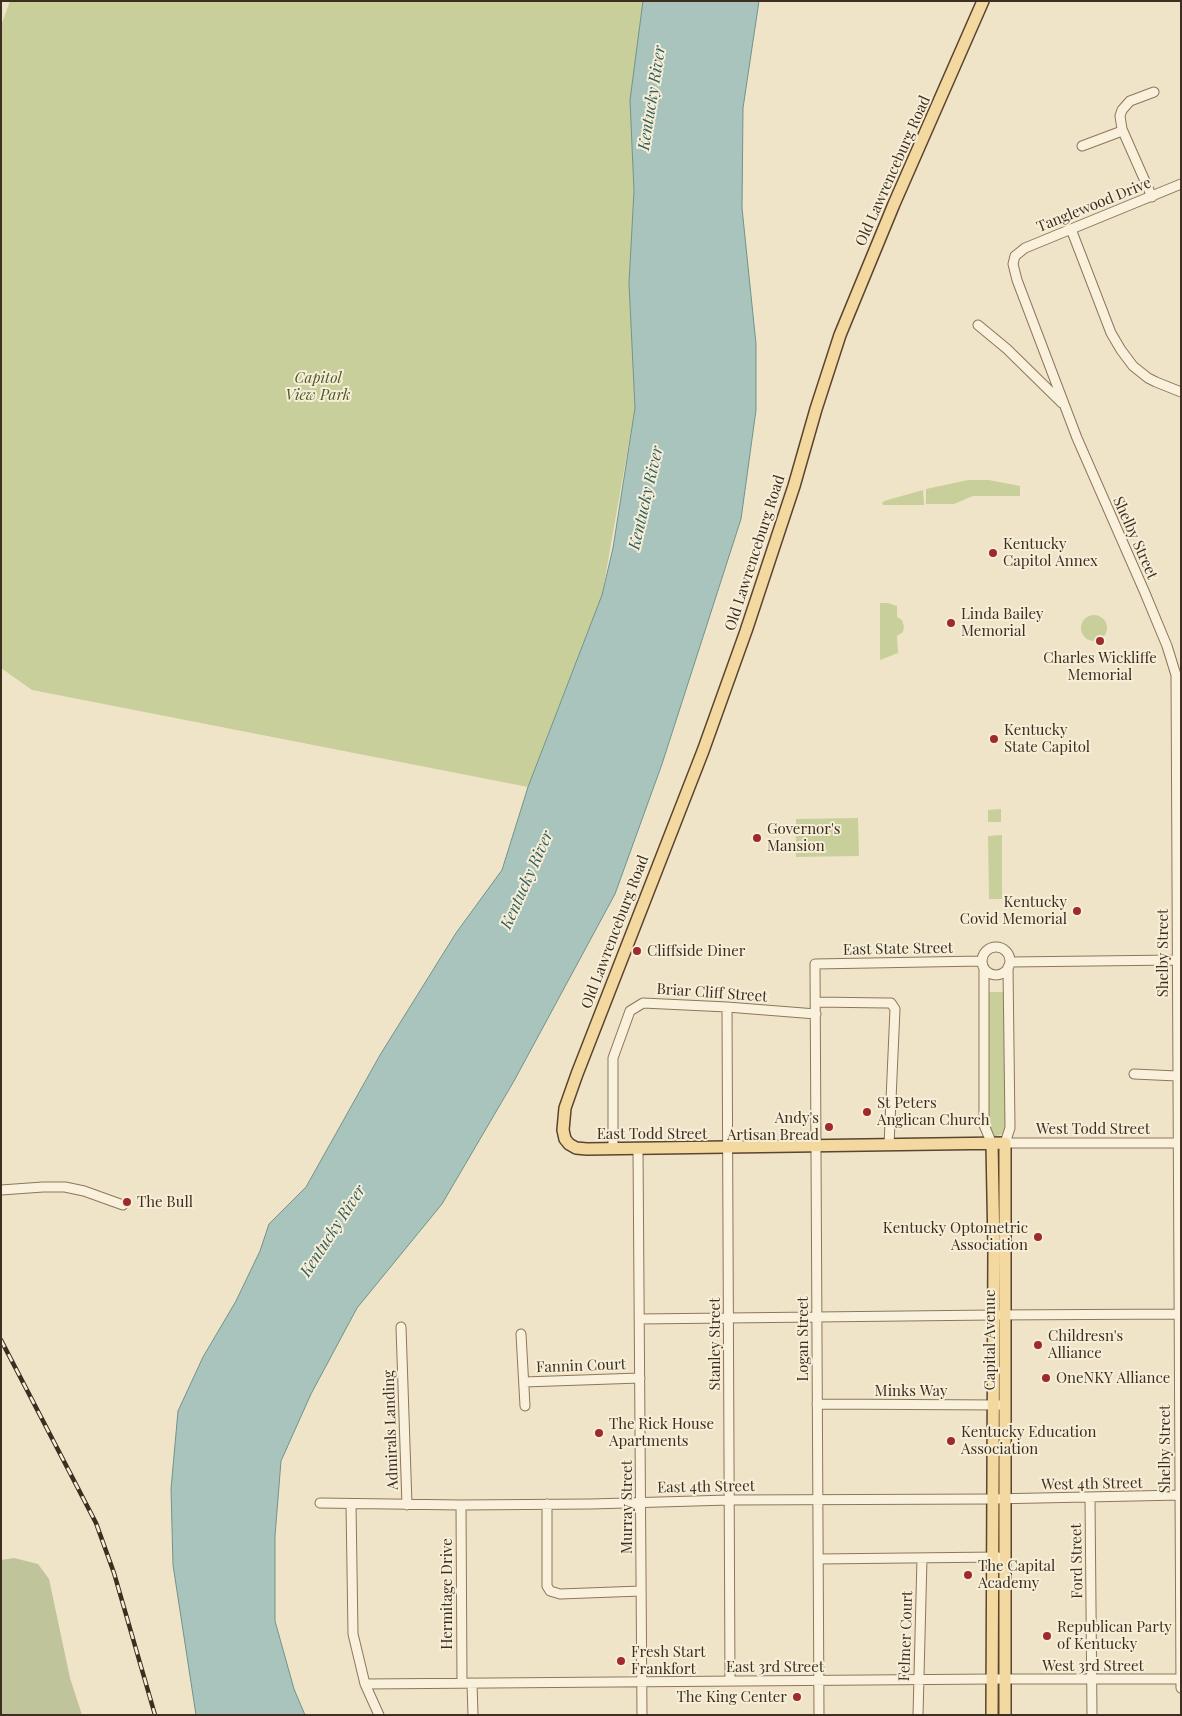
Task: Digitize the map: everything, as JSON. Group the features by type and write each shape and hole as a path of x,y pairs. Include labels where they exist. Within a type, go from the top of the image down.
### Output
{"main road":[{"name":"Old Lawrenceburg Road","path":"563,1118 576,1074 702,751 746,631 794,486 840,335 894,204 983,1"},
{"name":"East Todd Street","path":"563,1118 565,1139 576,1148 728,1148 1005,1143"},
{"name":"Capital Avenue","path":"1005,1143 999,1315 999,1405 1005,1498 1006,1557 1005,1715"},
{"name":"Capital Avenue","path":"992,1144 999,1315"},
{"name":"Capital Avenue","path":"992,1715 992,1499 999,1405"}],"street":[{"path":"1152,196 1122,131 1120,116 1125,106 1130,102 1154,92"},
{"path":"1082,146 1122,131"},
{"name":"Tanglewood Drive","path":"1019,252 1181,184"},
{"path":"1071,229 1111,333 1120,350 1133,366 1148,378 1181,392"},
{"name":"Shelby Street","path":"1019,252 1013,262 1017,280 1077,438 1145,594 1172,661 1176,676 1178,717 1178,948 1176,960 1179,1143 1181,1688"},
{"path":"978,325 1003,345 1064,405"},
{"path":"997,947 1007,953 1009,964 1006,970 999,975 990,974 983,965 986,951 997,947"},
{"path":"1009,964 1021,962 1176,960"},
{"name":"East State Street","path":"816,964 983,965"},
{"name":"Logan Street","path":"816,964 819,1715"},
{"name":"Capital Avenue","path":"1005,1143 1010,1128 1009,964"},
{"name":"Capital Avenue","path":"983,965 984,1125 992,1144"},
{"path":"816,1002 891,1003 895,1009 889,1145"},
{"name":"Briar Cliff Street","path":"613,1149 613,1058 630,1010 642,1003 816,1014"},
{"name":"Stanley Street","path":"727,1007 730,1681"},
{"path":"1134,1074 1178,1073"},
{"name":"West Todd Street","path":"1005,1143 1179,1143"},
{"name":"Murray Street","path":"638,1149 642,1715"},
{"path":"1,1190 65,1187 91,1193 123,1205"},
{"path":"639,1319 1180,1314"},
{"name":"Admirals Landing","path":"320,1503 407,1505 401,1327"},
{"name":"Fannin Court","path":"522,1334 525,1406"},
{"name":"Fannin Court","path":"524,1382 640,1378"},
{"name":"Minks Way","path":"817,1404 999,1405"},
{"name":"West 4th Street","path":"1005,1498 1180,1496"},
{"name":"East 4th Street","path":"407,1505 1005,1498"},
{"name":"Ford Street","path":"1090,1498 1092,1715"},
{"path":"351,1504 353,1634 365,1684 379,1715"},
{"path":"547,1504 547,1586 550,1591 560,1594 641,1591"},
{"name":"Hermitage Drive","path":"461,1505 462,1683"},
{"path":"818,1559 1006,1557"},
{"name":"Felmer Court","path":"918,1715 922,1558"},
{"name":"West 3rd Street","path":"1005,1679 1181,1679"},
{"name":"East 3rd Street","path":"365,1684 1005,1679"},
{"path":"472,1683 473,1715"}],"green space":[{"name":"Capitol View Park","path":"10,1 643,1 630,100 634,191 629,283 635,408 602,595 528,787 32,690 1,668 1,26"},
{"path":"968,480 989,480 1020,486 1020,496 973,496 954,504 926,504 926,489"},
{"path":"923,490 924,505 883,505 882,503 884,501"},
{"path":"880,603 897,606 897,617 902,620 904,626 903,632 897,636 898,653 880,660"},
{"path":"1094,615 1103,619 1107,628 1103,637 1094,641 1085,637 1081,628 1085,619"},
{"path":"1001,809 1001,822 988,822 988,810"},
{"path":"858,818 859,856 796,857 796,819"},
{"path":"1002,835 1002,899 989,899 988,836"},
{"path":"986,992 1005,992 1007,1127 1003,1134 997,1136 993,1136 988,1131"},
{"path":"14,1558 38,1564 49,1579 70,1678 82,1715 1,1715 1,1560"}],"water":[{"name":"Kentucky River","path":"643,1 759,1 743,108 742,208 756,344 756,410 741,519 662,764 615,894 514,1081 442,1204 357,1308 311,1394 281,1461 275,1536 275,1621 294,1689 305,1715 196,1715 173,1565 171,1489 178,1411 203,1357 236,1301 260,1251 269,1224 306,1187 380,1055 456,933 502,870 528,787 602,595 613,548 635,408 629,283 634,191 630,100"}],"railway":[{"path":"1,1340 96,1523 114,1573 155,1715"}],"place":[{"name":"Kentucky Capitol Annex","path":"993,553"},
{"name":"Linda Bailey Memorial","path":"951,623"},
{"name":"Charles Wickliffe Memorial","path":"1100,641"},
{"name":"Kentucky State Capitol","path":"994,739"},
{"name":"Governor's Mansion","path":"757,838"},
{"name":"Kentucky Covid Memorial","path":"1077,911"},
{"name":"Cliffside Diner","path":"637,951"},
{"name":"St Peters Anglican Church","path":"867,1112"},
{"name":"Andy's Artisan Bread","path":"829,1127"},
{"name":"The Bull","path":"127,1202"},
{"name":"Kentucky Optometric Association","path":"1038,1237"},
{"name":"Childresn's Alliance","path":"1038,1345"},
{"name":"OneNKY Alliance","path":"1046,1378"},
{"name":"The Rick House Apartments","path":"599,1433"},
{"name":"Kentucky Education Association","path":"951,1441"},
{"name":"The Capital Academy","path":"968,1575"},
{"name":"Republican Party of Kentucky","path":"1047,1636"},
{"name":"Fresh Start Frankfort","path":"621,1661"},
{"name":"The King Center","path":"797,1697"}]}
